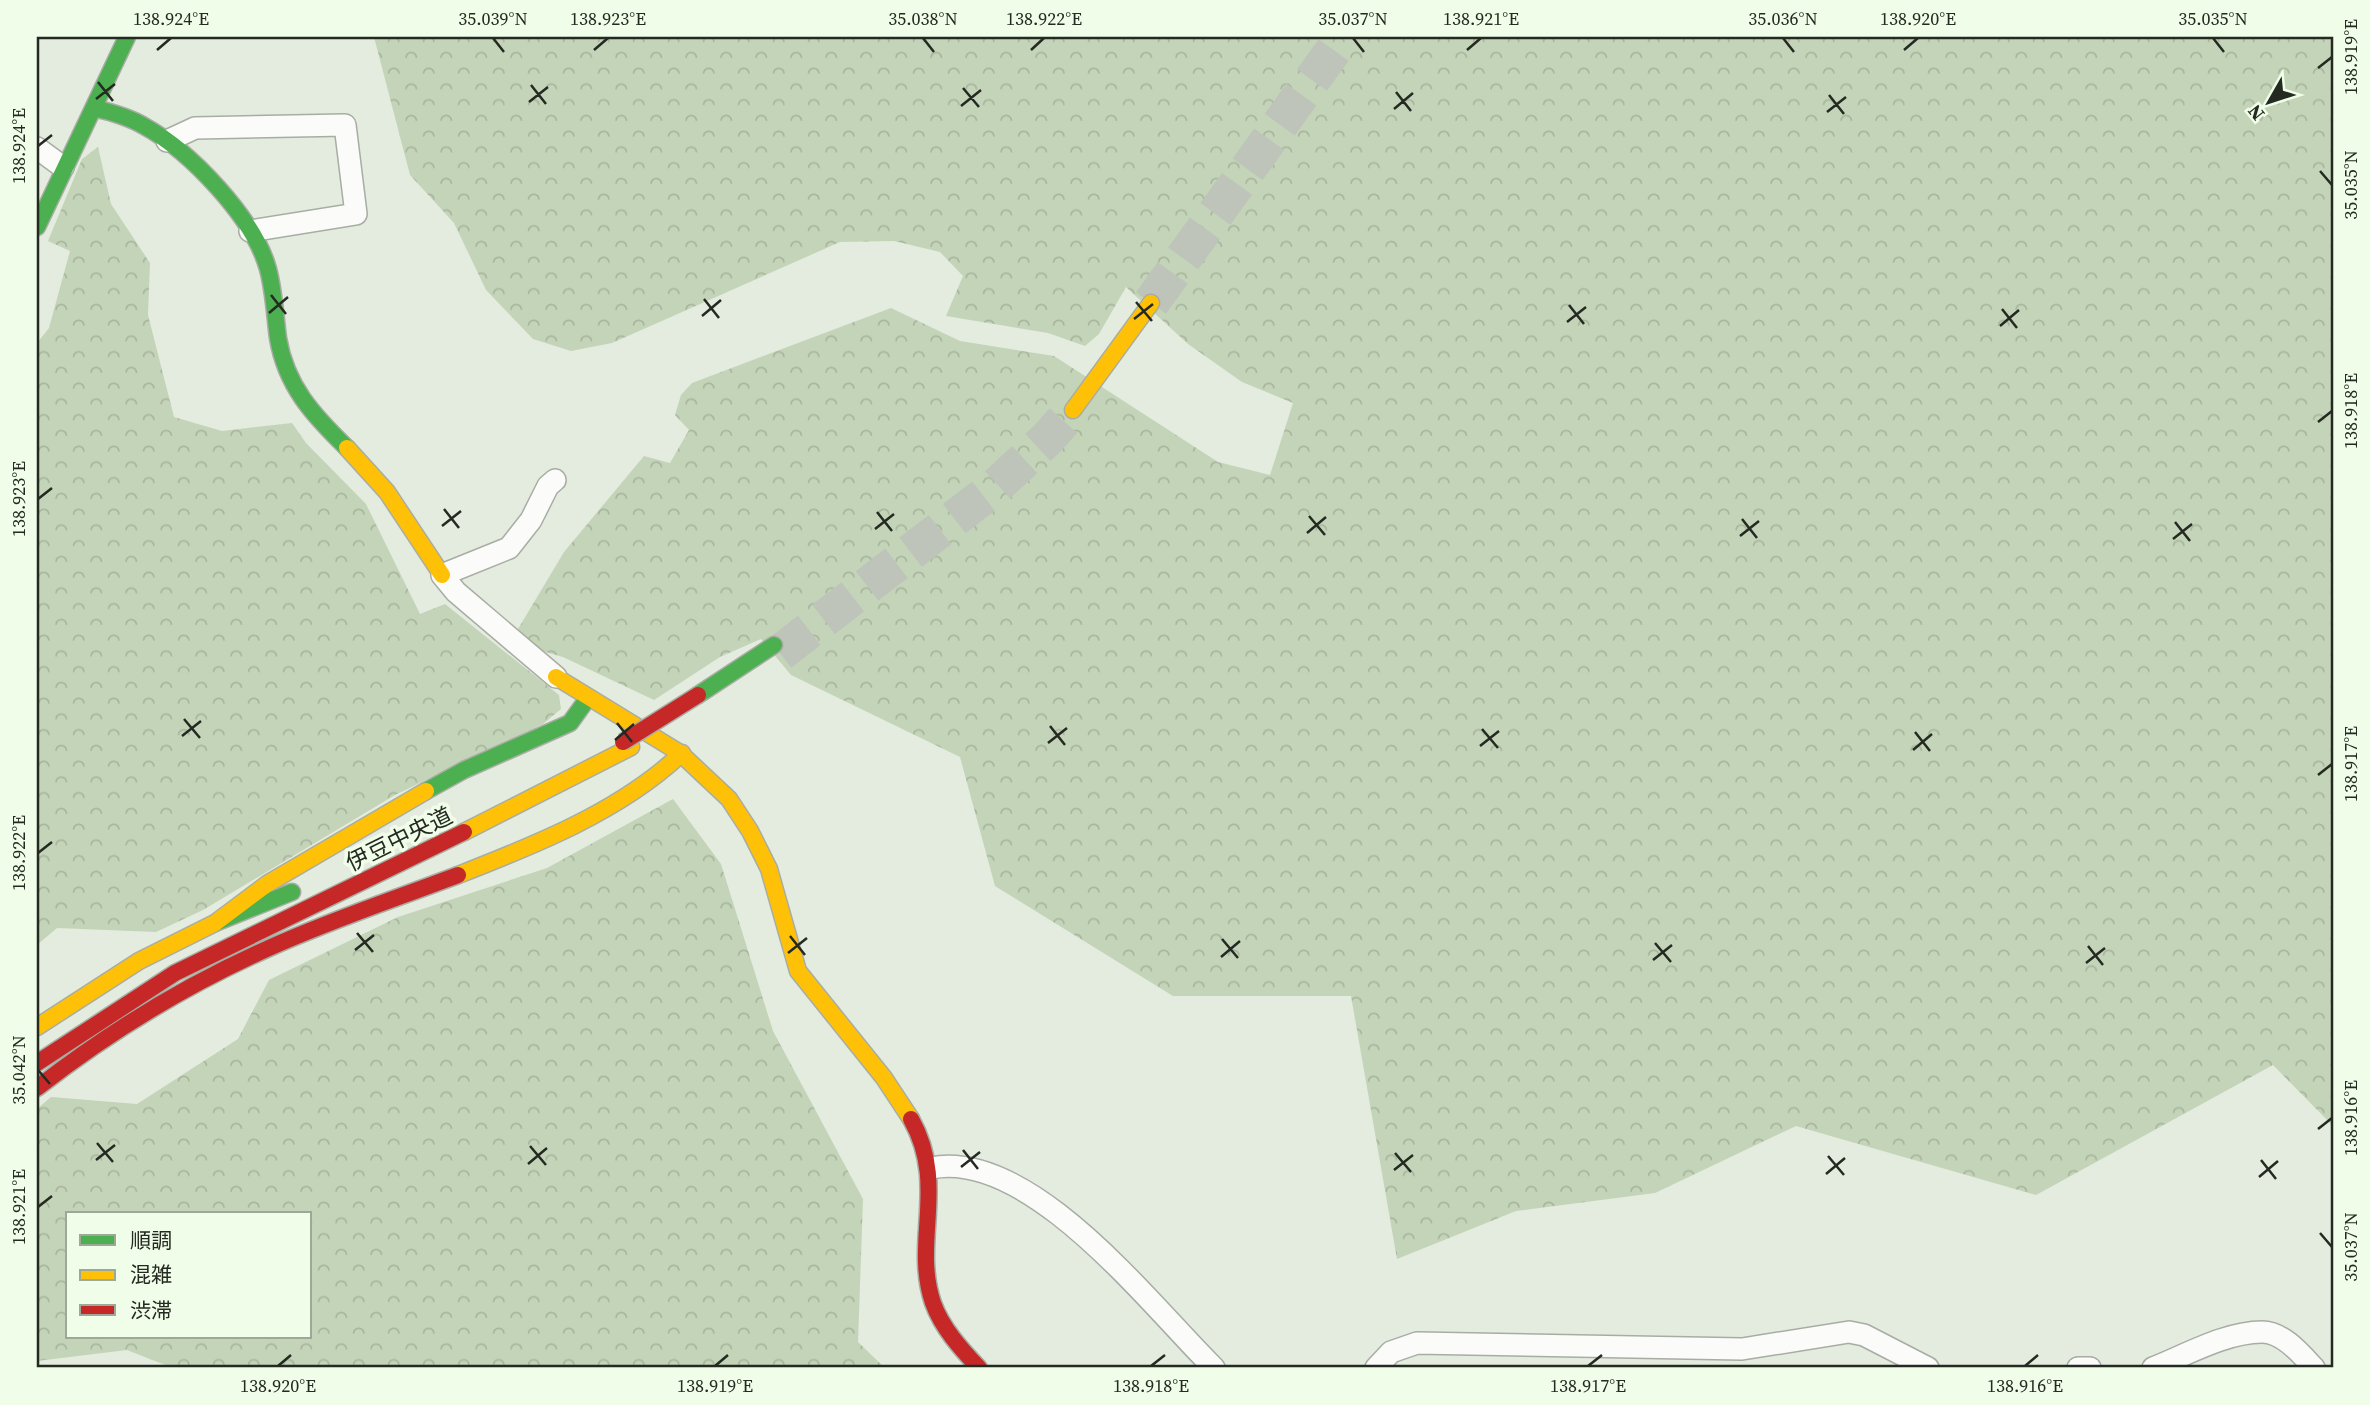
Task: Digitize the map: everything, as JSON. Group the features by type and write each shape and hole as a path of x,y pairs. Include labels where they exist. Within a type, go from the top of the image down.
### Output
{"main road":[{"path":"37,227 62,166 127,37"},
{"path":"94,107 121,115 167,141 235,209 250,230 268,266 280,345 291,383 310,410 386,490 442,575"},
{"path":"1068,407 1147,299"},
{"name":"伊豆中央道","path":"37,1050 79,1018 194,953 627,745 777,649"},
{"path":"556,677 682,753 728,799 757,844 769,871 790,953 798,971 903,1104 922,1140 931,1168 933,1200 928,1265 930,1294 940,1317 957,1344 979,1368"},
{"path":"215,923 267,884 419,793 570,723 588,698"},
{"name":"伊豆中央道","path":"37,1063 122,1004 175,973 614,758 627,745"},
{"path":"349,914 557,835 651,779 682,753"},
{"path":"526,819 579,788 614,758"},
{"path":"411,839 487,811"},
{"path":"37,1088 119,1028 190,987 349,914 455,858"},
{"path":"37,1027 139,961 215,923 306,886"}],"street":[{"path":"167,141 195,128 345,125 356,214 250,230"},
{"path":"37,148 62,166"},
{"path":"555,480 548,486 520,537 509,548 442,575 464,599 556,677"},
{"path":"931,1168 951,1164 980,1169 1049,1208 1093,1243 1214,1368"},
{"path":"1376,1368 1391,1352 1417,1343 1742,1349 1849,1332 1864,1335 1928,1368"},
{"path":"2153,1368 2223,1340 2263,1332 2290,1343 2314,1368"},
{"path":"2078,1368 2090,1368"}],"green space":[{"path":"374,37 2333,37 2333,1126 2273,1065 2036,1195 1796,1126 1655,1193 1516,1211 1397,1259 1351,996 1173,996 995,886 960,757 791,675 761,639 720,657 654,700 563,657 542,651 518,629 564,552 644,456 670,463 689,430 675,415 681,395 692,383 891,308 960,341 1054,356 1218,462 1270,475 1293,403 1242,382 1188,344 1126,287 1099,334 1085,346 1048,333 946,316 963,276 940,252 894,241 840,242 612,343 571,351 533,339 486,290 454,223 410,175"},
{"path":"98,147 111,204 150,263 148,315 174,417 222,431 292,423 306,443 366,504 420,614 445,604 559,695 561,709 543,724 395,795 203,910 156,932 57,928 37,945 37,343 49,328 70,251 48,241 82,159"},
{"path":"673,799 721,864 773,1031 863,1199 858,1342 885,1368 173,1368 127,1350 37,1361 37,1109 51,1097 137,1104 238,1039 269,980 398,917 547,868"}],"tunnel":[{"path":"1151,303 1343,37"},
{"path":"780,653 994,488 1047,439 1073,410"}],"traffic: fast":[{"path":"37,227 127,37"},
{"path":"94,108 132,120 162,137 200,169 235,208 261,249 268,269 278,338 287,371 312,411 347,448"},
{"path":"698,695 774,645"},
{"path":"426,791 464,770 570,723 588,698"},
{"path":"215,923 292,892"}],"traffic: slow":[{"path":"1073,410 1151,303"},
{"path":"347,448 387,492 442,575"},
{"path":"556,677 680,753 729,799 750,831 769,869 798,971 884,1078 911,1119"},
{"path":"464,832 631,747"},
{"path":"458,875 547,839 605,809 658,774 682,753"},
{"path":"37,1027 139,961 215,923 267,884 426,791"}],"traffic: jam":[{"path":"623,742 698,695"},
{"path":"37,1063 175,973 464,832"},
{"path":"37,1088 120,1029 238,962 316,928 458,875"},
{"path":"911,1119 922,1143 927,1167 929,1190 926,1257 933,1303 947,1330 979,1368"}]}
